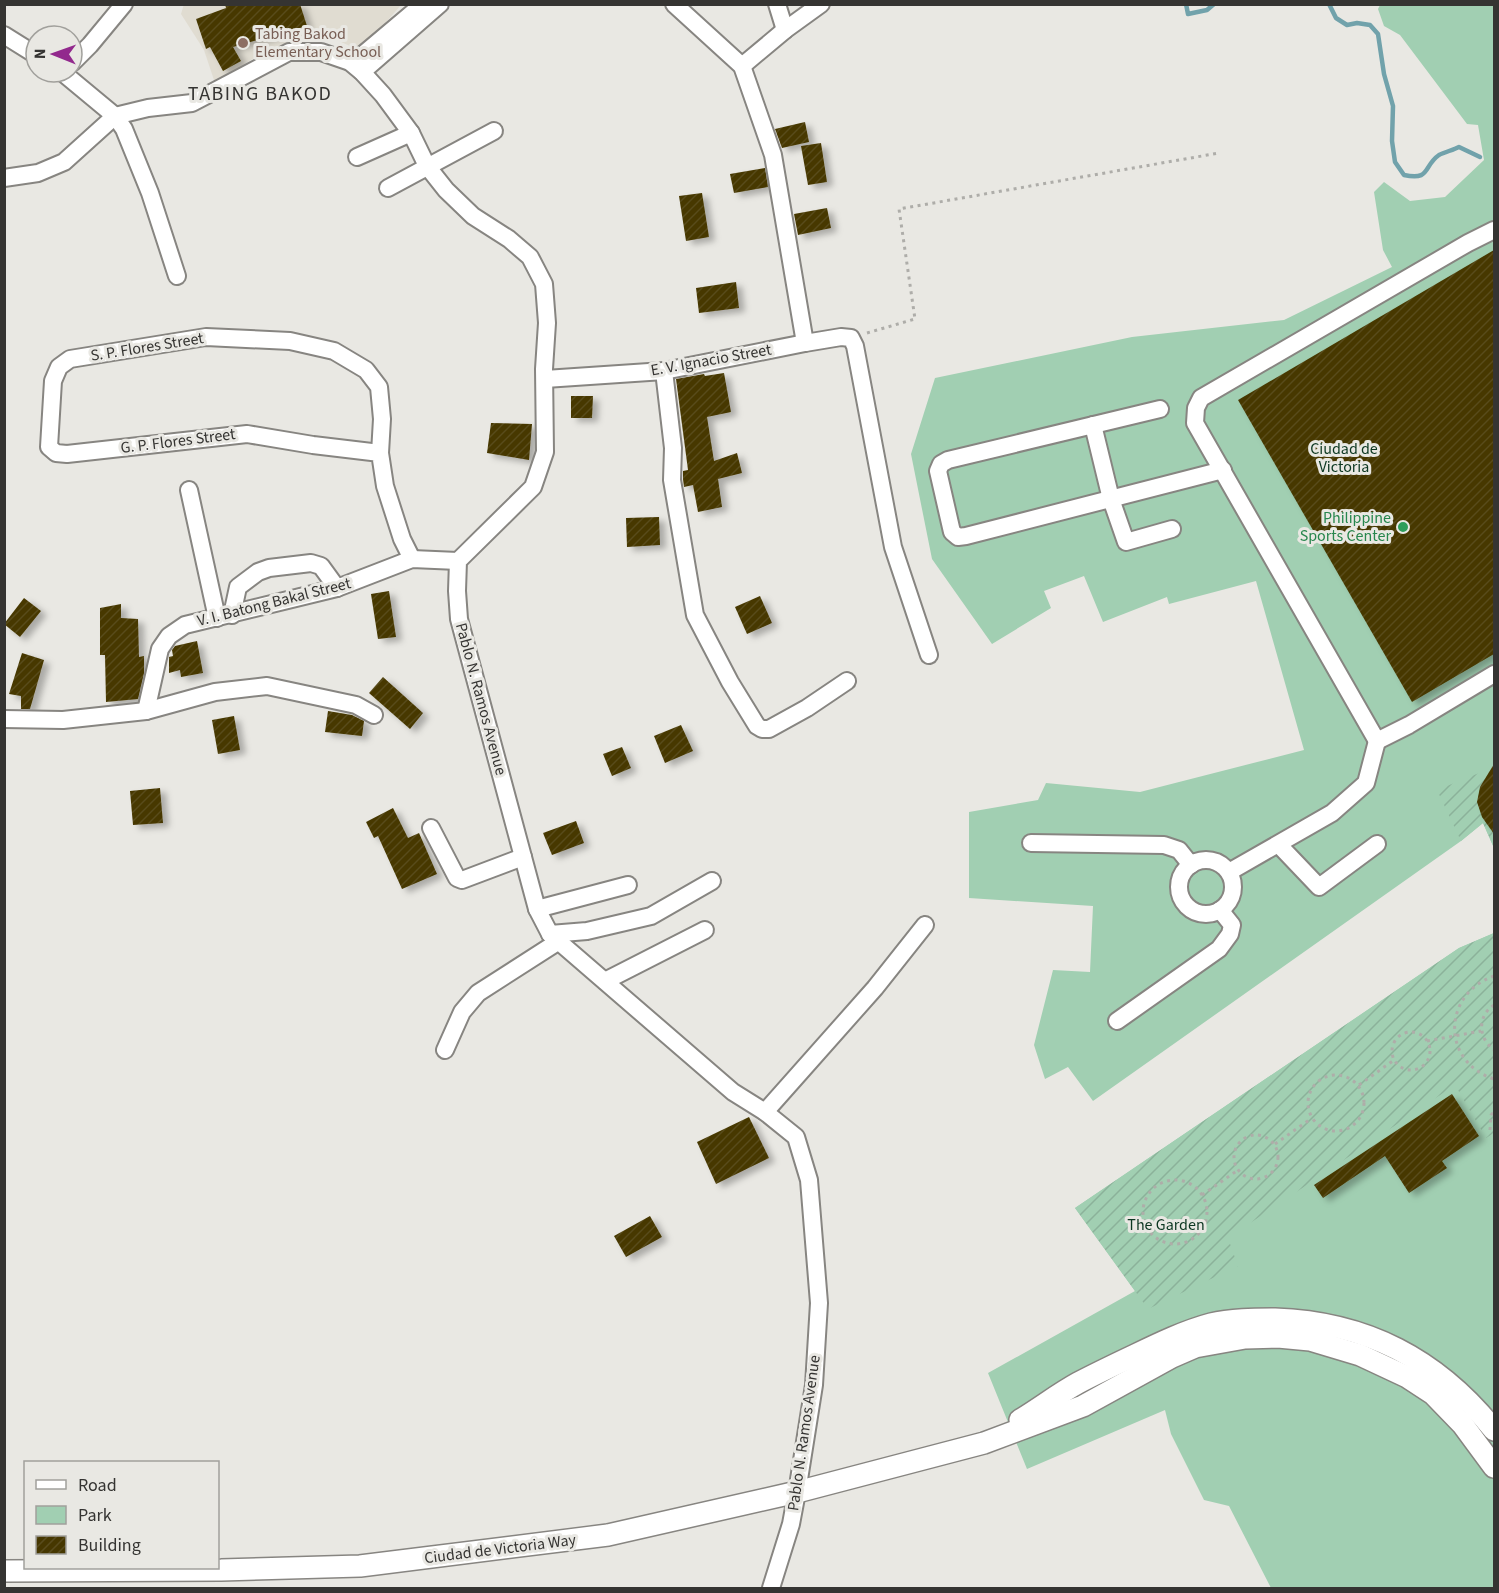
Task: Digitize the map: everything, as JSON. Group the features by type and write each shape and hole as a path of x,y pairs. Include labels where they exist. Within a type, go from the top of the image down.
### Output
{"main road":[{"name":"Ciudad de Victoria Way","path":"4,1571 221,1570 360,1566 608,1536 797,1492 984,1443 1078,1383 1160,1343 1214,1323 1251,1319 1312,1331 1364,1334 1396,1347 1420,1360 1462,1395 1494,1430"},
{"name":"Ciudad de Victoria Way","path":"1312,1331 1407,1377 1433,1394 1463,1425 1494,1467"}],"street":[{"path":"84,51 124,4"},
{"path":"356,67 360,57 423,4"},
{"path":"356,67 440,4"},
{"path":"674,4 742,66 773,155 805,343"},
{"path":"777,4 785,30"},
{"path":"742,66 821,4"},
{"path":"4,35 24,48"},
{"path":"4,178 38,173 64,162 115,116 148,108 192,103 288,52 321,52 356,67 383,94 411,133 427,166 446,190 473,216 509,239 530,257 543,285 547,323 545,452 533,487 459,561"},
{"path":"76,84 115,116 124,129 150,193 177,276"},
{"path":"388,188 494,131"},
{"path":"357,157 411,133"},
{"path":"1229,872 1332,813 1366,783 1377,741 1196,423 1196,408 1202,398 1494,230"},
{"name":"E. V. Ignacio Street","path":"545,379 664,371 841,336 851,338"},
{"name":"S. P. Flores Street","path":"49,447 53,381 59,367 70,359 206,337 290,340 334,351 366,370 379,387 382,419 380,453 385,486 402,539 412,559"},
{"path":"851,338 855,346 893,547 929,656"},
{"path":"664,371 673,448 672,480 695,615 730,682 757,726 769,729 807,708 847,681"},
{"path":"1160,408 948,460 941,464 938,471 952,532 958,537 1223,470"},
{"path":"1093,425 1110,499 1126,542 1172,529"},
{"name":"G. P. Flores Street","path":"49,447 56,453 67,454 248,434 313,446 380,453"},
{"path":"189,490 225,616"},
{"name":"V. I. Batong Bakal Street","path":"146,711 160,648 168,636 185,625 337,588 412,559 459,561"},
{"name":"Pablo N. Ramos Avenue","path":"459,561 457,591 459,620 537,909 555,938 734,1092 765,1112 796,1137 809,1180 819,1303 814,1385 797,1492 791,1524 771,1588"},
{"path":"225,616 238,587 258,572 269,568 310,563 321,566 337,588"},
{"path":"1377,741 1409,725 1494,674"},
{"path":"4,719 63,720 146,711 215,692 267,686 357,705 374,715"},
{"path":"431,828 457,878 462,880 524,857"},
{"path":"1031,843 1164,845 1179,850 1191,865"},
{"path":"1279,845 1319,887 1377,844"},
{"path":"1206,860 1215,861 1229,872 1233,889 1227,904 1220,910 1204,914 1189,907 1183,901 1180,883 1183,874 1191,865 1206,860"},
{"path":"445,1050 462,1012 478,993 555,938 651,916 712,880"},
{"path":"537,909 628,885"},
{"path":"1117,1021 1219,949 1230,934 1232,925 1220,910"},
{"path":"765,1112 875,988 925,925"},
{"path":"605,981 705,930"}],"path":[{"path":"851,338 915,319 899,209 1219,153"},
{"path":"1494,976 1485,979 1467,993 1457,1013 1455,1036 1468,1063 1484,1076 1494,1079"},
{"path":"1494,1005 1486,1011 1481,1031 1484,1039 1494,1050"},
{"path":"1427,1041 1481,1031"},
{"path":"1413,1032 1427,1041 1429,1055 1420,1067 1413,1070 1406,1069 1394,1060 1392,1048 1394,1042 1402,1034 1413,1032"},
{"path":"1359,1085 1394,1060"},
{"path":"1328,1075 1345,1076 1359,1085 1363,1092 1364,1109 1356,1124 1349,1129 1333,1132 1324,1129 1312,1118 1309,1111 1309,1097 1315,1084 1321,1079 1328,1075"},
{"path":"1490,1130 1491,1115 1494,1112"},
{"path":"1275,1144 1312,1118"},
{"path":"1250,1135 1264,1136 1275,1144 1277,1164 1269,1175 1263,1178 1249,1178 1238,1170 1234,1156 1235,1149 1244,1138 1250,1135"},
{"path":"1202,1195 1238,1170"},
{"path":"1173,1180 1182,1181 1190,1184 1202,1195 1206,1204 1204,1224 1200,1233 1192,1239 1173,1244 1155,1237 1148,1230 1144,1222 1143,1206 1157,1185 1173,1180"}],"shaded area":[{"name":"Tabing Bakod Elementary School","path":"184,4 401,5 361,51 330,37 301,36 257,56 215,83 204,50 181,14"}],"green space":[{"name":"Ciudad de Victoria","path":"1380,5 1494,5 1494,848 1483,823 1461,841 1093,1101 1068,1067 1045,1079 1034,1045 1053,970 1090,972 1093,906 969,898 969,812 1038,800 1046,783 1140,792 1304,750 1256,581 1169,604 1167,597 1103,622 1084,576 1044,591 1051,608 992,644 932,559 911,454 935,378 1132,337 1284,320 1392,267 1383,250 1374,192 1384,182 1410,201 1445,197 1484,160 1478,125 1467,124 1400,35 1384,26 1378,9"},
{"path":"1494,767 1494,848 1483,823 1461,841 1437,790"},
{"path":"1494,933 1494,1588 1271,1588 1229,1506 1204,1500 1171,1434 1165,1410 1027,1469 988,1373 1135,1291 1075,1208 1459,948"},
{"name":"The Garden","path":"1494,933 1494,1133 1486,1138 1455,1085 1228,1238 1238,1266 1148,1309 1075,1208 1459,948"}],"building":[{"path":"225,4 300,4 307,26 233,47 241,61 223,71 210,47 206,49 196,19 226,8"},
{"path":"805,122 809,142 782,148 775,129"},
{"path":"821,143 827,182 808,185 801,146"},
{"path":"765,168 768,187 734,193 730,174"},
{"path":"702,193 709,237 686,241 679,196"},
{"path":"827,208 831,228 798,235 794,214"},
{"name":"Philippine Sports Center","path":"1494,250 1494,654 1412,702 1238,400"},
{"path":"736,282 739,308 699,313 696,288"},
{"path":"724,373 731,412 707,417 714,461 737,453 742,473 718,479 722,507 698,512 693,485 684,487 683,471 688,470 676,379"},
{"path":"571,396 593,396 592,418 571,418"},
{"path":"491,423 532,424 529,460 487,453"},
{"path":"659,517 660,545 627,547 626,518"},
{"path":"389,591 396,637 378,639 371,594"},
{"path":"760,596 772,623 747,634 735,607"},
{"path":"24,598 41,611 20,637 4,624"},
{"path":"121,604 121,618 138,619 139,657 144,656 144,673 138,699 106,702 105,655 100,655 100,608"},
{"path":"197,641 203,673 181,677 180,670 169,673 169,657 173,656 172,650 175,646"},
{"path":"22,653 44,660 30,709 21,709 21,696 9,694"},
{"path":"383,677 423,713 410,729 369,693"},
{"path":"328,711 352,715 364,721 362,736 325,732"},
{"path":"234,716 240,750 218,754 212,720"},
{"path":"681,725 693,751 665,763 654,736"},
{"path":"622,747 631,768 612,776 603,754"},
{"path":"1494,764 1494,834 1482,817 1477,802 1480,787"},
{"path":"160,788 163,823 133,825 130,791"},
{"path":"393,808 408,838 419,833 437,874 402,889 378,836 374,838 366,822"},
{"path":"576,821 584,843 552,855 543,833"},
{"path":"1452,1094 1479,1136 1442,1161 1447,1168 1409,1193 1385,1156 1323,1198 1314,1185"},
{"path":"749,1117 769,1158 716,1184 697,1142"},
{"path":"650,1216 662,1237 626,1257 614,1236"}],"waterway":[{"path":"1186,4 1188,14 1207,10 1214,4"},
{"path":"1329,4 1336,18 1347,25 1357,23 1370,25 1378,34 1384,74 1393,106 1392,141 1395,162 1404,175 1423,174 1439,155 1459,147 1480,157"}],"place":[{"name":"Tabing Bakod Elementary School","path":"243,43"},
{"name":"Philippine Sports Center","path":"1403,527"}],"district":[{"name":"TABING BAKOD","path":"260,94"}]}
